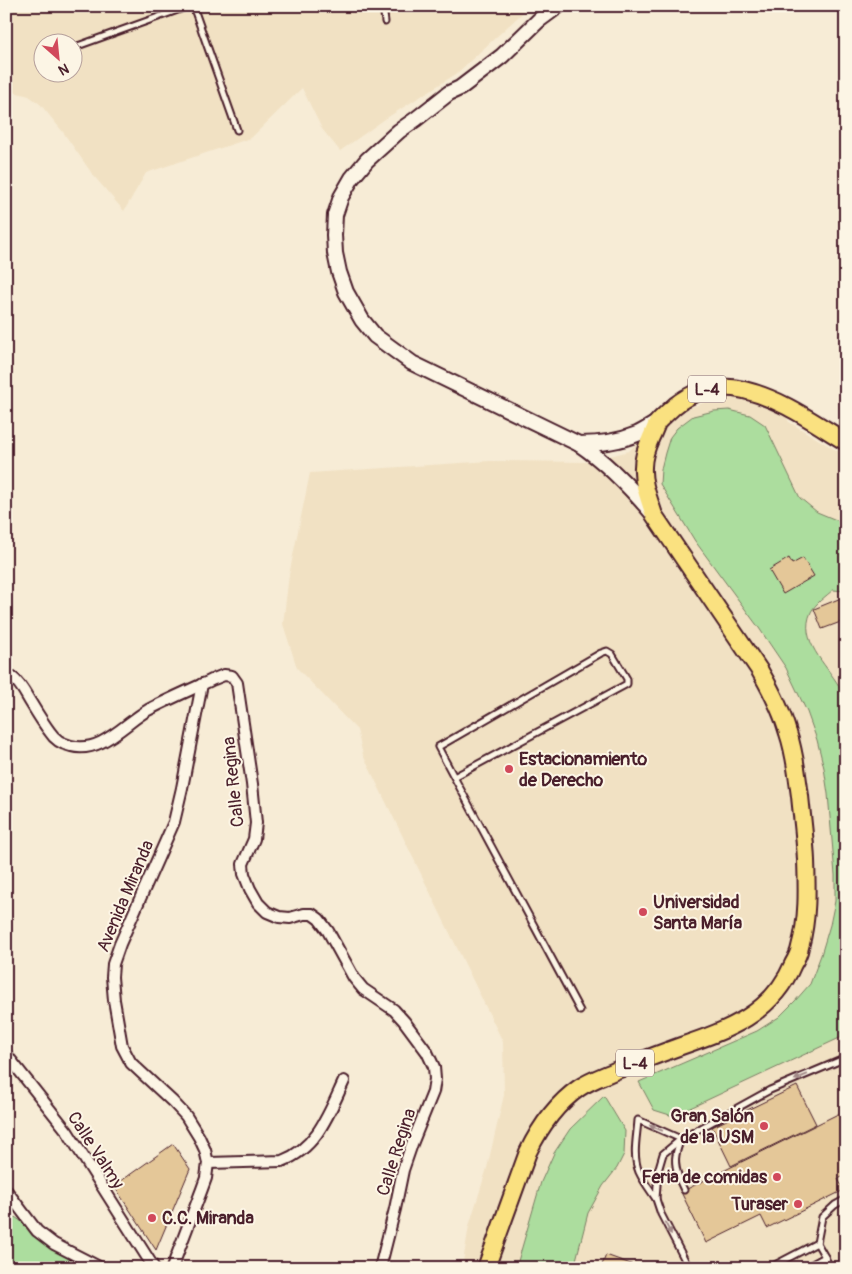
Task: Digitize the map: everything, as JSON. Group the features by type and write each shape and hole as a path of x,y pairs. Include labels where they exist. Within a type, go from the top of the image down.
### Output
{"main road":[{"path":"558,6 539,20 502,56 399,131 367,160 352,178 341,197 335,215 335,253 346,292 362,320 374,336 412,363 579,444 612,470 654,515"},
{"name":"L-4","path":"486,1268 534,1138 554,1110 577,1089 592,1081 643,1060 713,1035 750,1016 762,1007 781,986 800,948 806,918 808,891 805,835 798,778 788,731 771,691 760,671 654,515 645,487 643,460 658,422 673,407 694,393 707,389 731,387 759,394 792,408 846,442"},
{"path":"579,444 596,444 622,439 638,434 658,422"}],"street":[{"name":"Calle Regina","path":"6,675 13,678 20,685 51,734 65,745 77,748 88,747 102,742 115,735 147,711 224,675 232,676 237,683 256,823 254,838 244,864 244,874 258,903 267,912 279,916 290,918 312,914 319,919 328,931 354,978 363,989 394,1010 404,1021 427,1052 434,1067 433,1092 403,1170 380,1268"},
{"name":"Avenida Miranda","path":"202,684 174,822 120,944 113,964 112,977 122,1046 131,1062 186,1116 199,1137 208,1163"},
{"name":"Calle Valmy","path":"6,1054 67,1131 154,1268"},
{"path":"172,1268 206,1178 208,1163 282,1161 292,1157 304,1149 317,1134 344,1081"},
{"path":"6,1190 37,1231 54,1244 101,1268"}],"lane":[{"path":"82,44 191,6 237,130"},
{"path":"383,6 385,22"},
{"path":"454,777 627,684 627,679 612,654 607,651 601,653 438,747 454,777 580,1011"},
{"path":"656,1199 658,1171 663,1154 681,1138 770,1090 846,1058"},
{"path":"681,1138 638,1120 636,1162 690,1268"},
{"path":"681,1138 676,1163 684,1190"},
{"path":"830,1268 817,1243 822,1217 835,1205 846,1199"},
{"path":"769,1268 817,1243"},
{"path":"805,1268 825,1258"}],"shaded area":[{"path":"6,6 530,6 456,74 385,119 340,151 322,129 302,88 251,138 146,173 124,211 93,175 63,132 40,104 29,96 6,90"},
{"name":"Universidad Santa María","path":"741,395 766,396 786,416 789,422 846,456 846,1268 462,1268 469,1226 487,1168 504,1095 503,1042 363,755 357,730 297,668 283,624 289,575 310,473 490,461 588,462 629,451 658,422 687,409 719,397"}],"green space":[{"path":"729,410 750,415 765,425 800,498 817,512 846,524 846,591 833,590 821,600 811,612 808,632 815,651 839,686 845,700 846,1035 673,1116 654,1110 639,1082 757,1031 779,1017 810,984 821,955 835,901 835,875 828,794 817,740 807,712 786,668 695,541 660,484 665,453 670,437 677,428 693,416"},
{"path":"604,1096 625,1131 624,1154 588,1213 574,1268 516,1268 541,1182 554,1153 570,1129"},
{"path":"12,1215 89,1268 6,1268 6,1223"}],"building":[{"path":"789,558 792,564 803,558 814,576 783,594 769,570"},
{"path":"846,596 846,620 822,629 814,609"},
{"name":"Gran Salón de la USM","path":"797,1086 816,1124 731,1166 712,1127"},
{"name":"Feria de comidas","path":"846,1110 846,1175 838,1179 844,1190 767,1228 761,1216 706,1243 681,1192"},
{"name":"C.C. Miranda","path":"173,1144 190,1169 156,1250 114,1186"},
{"path":"606,1255 642,1268 608,1268 602,1265"}],"place":[{"name":"Estacionamiento de Derecho","path":"509,769"},
{"name":"Universidad Santa María","path":"643,912"},
{"name":"Gran Salón de la USM","path":"764,1126"},
{"name":"Feria de comidas","path":"777,1177"},
{"name":"Turaser","path":"798,1204"},
{"name":"C.C. Miranda","path":"152,1218"}]}
